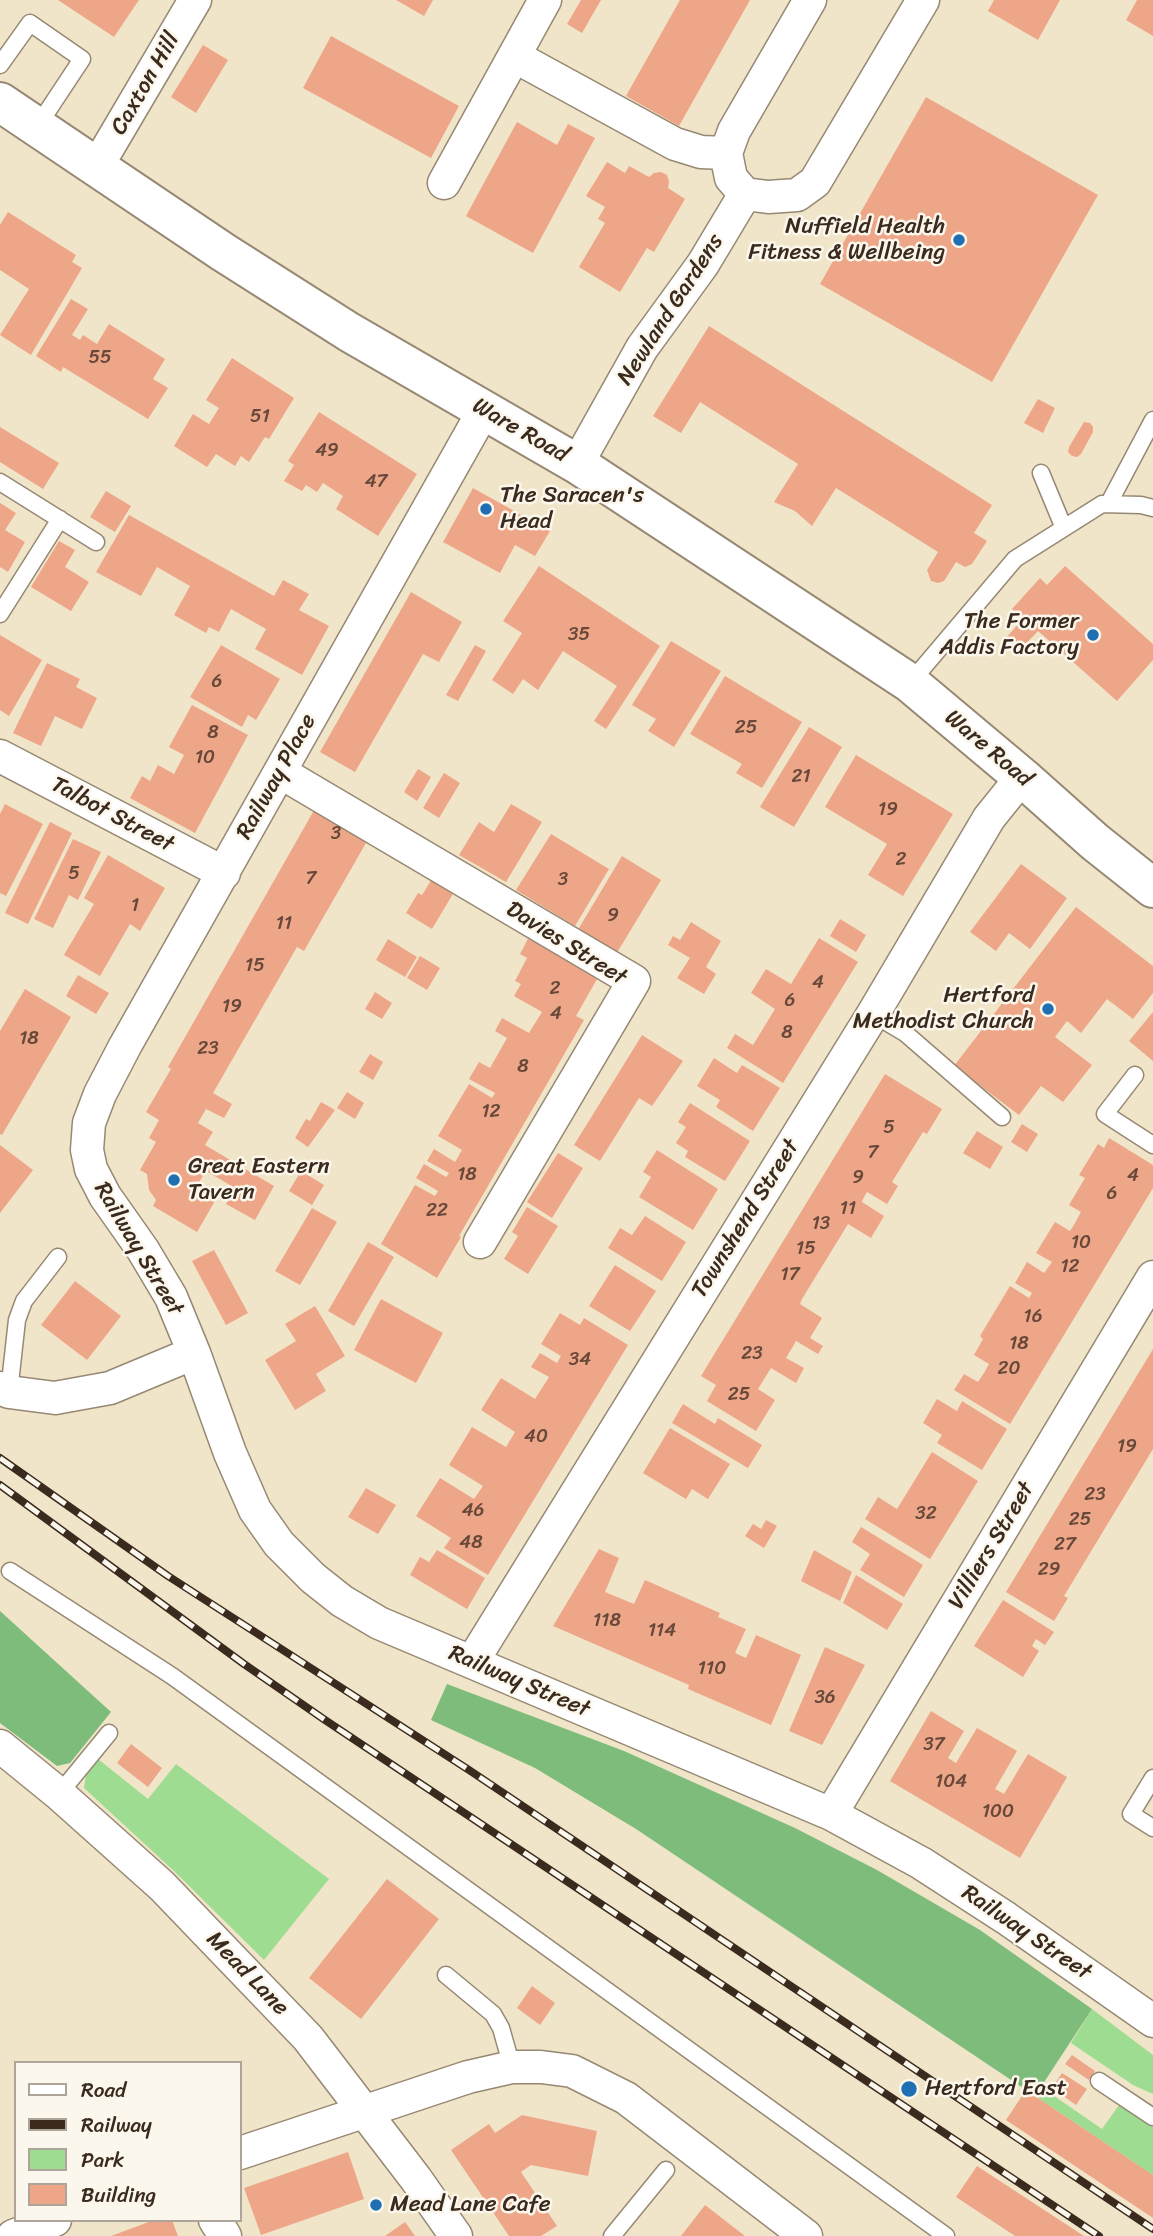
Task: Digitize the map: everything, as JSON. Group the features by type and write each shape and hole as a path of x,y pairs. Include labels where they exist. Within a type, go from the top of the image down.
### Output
{"main road":[{"name":"Ware Road","path":"0,102 223,253 349,332 578,464 910,683 1095,842 1153,888"}],"street":[{"name":"Caxton Hill","path":"96,168 195,0"},
{"path":"444,183 545,0"},
{"path":"810,0 734,131 726,153 731,178 745,194 768,197 797,195 815,181 923,0"},
{"path":"514,56 675,144 701,152 726,153"},
{"name":"Newland Gardens","path":"578,464 642,348 703,264 745,194"},
{"name":"Railway Place","path":"87,1150 89,1123 100,1094 125,1046 484,410"},
{"name":"Talbot Street","path":"0,756 224,873"},
{"name":"Davies Street","path":"280,772 634,981 480,1242"},
{"name":"Townshend Street","path":"472,1662 873,1014 989,818 1022,777"},
{"name":"Railway Street","path":"87,1150 91,1169 105,1196 143,1250 171,1297 235,1464 256,1510 279,1544 313,1578 342,1601 379,1623 831,1814 921,1863 1006,1918 1153,2021"},
{"name":"Villiers Street","path":"831,1814 1153,1277"},
{"path":"4,1390 55,1398 110,1388 194,1353"},
{"name":"Mead Lane","path":"0,1746 59,1794 162,1886 309,2038 456,2236"},
{"path":"242,2152 468,2077 512,2067 572,2071 626,2098 806,2236"},
{"path":"13,2236 50,2222"}],"lane":[{"path":"0,65 30,23 82,59 37,127"},
{"path":"1109,503 1153,420"},
{"path":"1041,473 1063,526"},
{"path":"0,482 96,542"},
{"path":"910,683 1015,559 1063,526 1102,504 1140,505 1153,509"},
{"path":"0,614 60,519"},
{"path":"873,1014 905,1033 1002,1117"},
{"path":"1135,1074 1105,1114 1153,1145"},
{"path":"4,1390 17,1320 24,1301 58,1257"},
{"path":"10,1571 172,1676 946,2236"},
{"path":"59,1794 109,1733"},
{"path":"1153,1777 1131,1814 1153,1828"},
{"path":"446,1975 493,2014 501,2028 512,2067"},
{"path":"1099,2081 1153,2117"},
{"path":"612,2236 666,2170"}],"green space":[{"path":"0,1611 111,1712 70,1763 57,1766 0,1723"},
{"path":"447,1684 624,1751 795,1828 877,1870 980,1930 1092,2009 1035,2096 636,1829 535,1768 431,1720"},
{"path":"98,1759 148,1799 176,1764 329,1879 264,1960 174,1871 84,1788 86,1775"},
{"path":"1092,2009 1153,2055 1153,2094 1133,2085 1071,2043"},
{"path":"1041,2087 1102,2129 1119,2105 1153,2127 1153,2175 1035,2096"}],"building":[{"path":"58,0 139,0 114,37"},
{"path":"396,0 433,0 424,16"},
{"path":"581,0 601,0 582,33 567,24"},
{"path":"680,0 750,0 679,126 626,96"},
{"path":"994,0 1060,0 1038,40 988,11"},
{"path":"1137,0 1153,0 1153,36 1126,20"},
{"path":"331,36 459,106 431,158 303,88"},
{"path":"203,45 228,60 196,113 171,97"},
{"name":"Nuffield Health Fitness & Wellbeing","path":"926,97 1098,195 992,382 820,284"},
{"path":"517,122 557,145 568,124 595,138 533,253 466,216"},
{"path":"607,162 625,173 629,166 649,177 661,172 667,175 668,188 685,199 654,252 647,248 620,292 579,267 605,223 598,219 605,207 586,196"},
{"path":"8,212 76,255 72,262 82,268 31,355 0,335 29,289 0,270 0,225"},
{"path":"71,299 88,309 72,335 80,340 83,335 97,344 109,324 165,359 153,379 168,388 148,419 63,367 61,372 36,356"},
{"path":"709,326 992,505 974,533 987,541 972,564 965,567 956,562 944,581 931,581 927,570 938,552 836,488 812,526 795,511 774,502 798,464 700,402 681,433 653,416"},
{"path":"232,358 294,398 269,439 265,437 249,462 241,456 235,466 216,454 207,467 174,446 193,414 209,424 219,408 206,400"},
{"path":"1038,399 1055,408 1043,433 1024,423"},
{"path":"319,412 417,474 378,536 336,509 343,496 323,483 317,492 306,485 302,491 284,481 294,465 288,461"},
{"path":"1084,422 1090,423 1093,432 1081,454 1072,456 1068,452 1069,447"},
{"path":"0,427 59,463 43,489 0,462"},
{"name":"The Saracen's Head","path":"473,488 550,531 535,556 515,545 500,573 443,542"},
{"path":"106,491 131,506 115,532 90,517"},
{"path":"0,503 16,513 5,530 25,542 8,572 0,567"},
{"path":"129,515 274,596 283,580 309,594 299,610 329,626 302,675 255,649 266,629 231,609 219,632 209,627 206,633 174,615 190,586 157,567 141,596 96,572"},
{"path":"59,541 75,550 65,567 89,582 71,611 31,587"},
{"path":"539,566 660,646 606,729 594,721 617,686 563,651 538,690 523,679 513,694 492,680 522,633 503,621"},
{"name":"The Former Addis Factory","path":"1065,566 1153,644 1153,660 1117,701 1038,631 1019,651 1005,639 1023,619 1012,609 1040,578 1047,585"},
{"path":"411,592 462,622 439,662 423,654 355,772 320,752"},
{"path":"0,635 42,660 9,716 0,710"},
{"path":"671,641 721,671 674,747 648,731 656,719 632,705"},
{"path":"221,645 280,679 256,720 248,715 242,727 190,697"},
{"path":"475,645 486,651 458,701 446,695"},
{"path":"47,663 80,679 76,687 97,698 82,729 55,716 41,746 13,733"},
{"path":"725,676 802,722 762,788 736,773 742,764 690,734"},
{"path":"192,705 248,735 195,833 130,798 142,776 150,781 158,765 174,774 184,755 169,747"},
{"path":"809,727 842,747 794,827 760,807"},
{"path":"856,755 953,814 903,896 868,875 887,844 825,807"},
{"path":"418,769 431,777 417,801 404,792"},
{"path":"444,773 460,783 439,818 423,808"},
{"path":"5,804 43,824 6,896 0,893 0,814"},
{"path":"511,804 542,822 506,882 459,855 479,822 494,832"},
{"path":"317,805 370,836 304,951 297,947 213,1093 232,1104 224,1118 206,1109 198,1123 213,1132 205,1145 274,1186 255,1220 226,1204 235,1188 206,1171 196,1187 216,1199 197,1232 153,1206 156,1200 149,1190 147,1174 140,1170 156,1142 149,1138 159,1120 146,1112 171,1069 168,1067"},
{"path":"50,822 72,833 28,924 5,913"},
{"path":"551,834 609,869 575,926 516,890"},
{"path":"73,839 101,852 78,900 69,895 53,928 34,919"},
{"path":"108,855 165,888 140,931 130,924 100,976 64,955 94,904 84,898"},
{"path":"622,856 661,880 615,956 576,933"},
{"path":"1021,864 1067,898 1030,949 1009,933 996,951 970,932"},
{"path":"435,874 457,887 432,929 406,913 418,893 422,895"},
{"name":"Hertford Methodist Church","path":"1076,907 1153,966 1153,993 1133,1019 1107,999 1081,1033 1067,1021 1055,1037 1092,1065 1063,1102 1041,1086 1019,1115 954,1066"},
{"path":"840,919 866,935 856,952 830,936"},
{"path":"691,922 721,941 706,967 716,974 704,994 677,978 690,958 668,945 673,936 680,940"},
{"path":"532,931 601,972 576,1016 584,1020 437,1278 381,1244 415,1185 435,1196 438,1191 416,1178 424,1164 446,1177 449,1173 427,1161 434,1149 455,1162 462,1150 438,1136 469,1084 492,1098 495,1093 469,1079 479,1062 490,1068 507,1038 495,1031 502,1018 529,1033 542,1012 514,996 521,984 515,981 527,958 520,954"},
{"path":"819,938 858,962 783,1083 727,1048 735,1034 753,1045 775,1009 751,993 766,969 791,984"},
{"path":"388,939 417,957 405,977 376,960"},
{"path":"420,956 440,968 427,990 407,978"},
{"path":"78,975 109,993 96,1014 66,996"},
{"path":"25,989 71,1017 2,1135 0,1031"},
{"path":"375,992 392,1003 382,1019 365,1009"},
{"path":"1153,1012 1153,1061 1129,1041"},
{"path":"642,1035 683,1061 652,1106 639,1098 600,1161 574,1145"},
{"path":"370,1054 383,1062 373,1080 359,1072"},
{"path":"714,1058 737,1073 742,1065 780,1088 753,1131 716,1107 720,1100 697,1086"},
{"path":"885,1074 942,1109 927,1134 923,1132 892,1182 898,1186 887,1204 867,1192 863,1199 862,1202 884,1216 871,1238 848,1224 802,1299 800,1304 822,1318 810,1338 823,1346 818,1354 796,1341 786,1358 804,1368 796,1383 771,1368 758,1389 775,1400 756,1431 707,1401 716,1385 701,1376"},
{"path":"347,1092 364,1103 355,1119 337,1108"},
{"path":"321,1102 335,1110 308,1147 295,1138 306,1119 310,1121"},
{"path":"690,1103 750,1141 725,1181 685,1157 688,1151 676,1143 686,1127 678,1122"},
{"path":"1022,1124 1038,1134 1027,1152 1011,1142"},
{"path":"977,1131 1003,1147 990,1169 963,1153"},
{"path":"1109,1138 1153,1165 1153,1188 1010,1424 954,1390 964,1374 978,1382 984,1373 989,1364 974,1355 983,1339 980,1336 1010,1286 1029,1298 1032,1293 1015,1283 1027,1262 1044,1273 1052,1262 1036,1253 1055,1222 1070,1231 1081,1212 1069,1205 1085,1178 1079,1175 1098,1144 1104,1148"},
{"path":"0,1145 33,1170 0,1213"},
{"path":"657,1150 718,1189 693,1230 639,1197 651,1177 643,1172"},
{"path":"558,1153 583,1168 552,1218 527,1202"},
{"path":"301,1171 324,1185 312,1205 289,1191"},
{"path":"527,1207 558,1226 528,1274 504,1259 518,1236 512,1232"},
{"path":"312,1208 337,1222 300,1285 275,1271"},
{"path":"645,1216 686,1242 662,1281 608,1248 620,1228 632,1235"},
{"path":"368,1242 394,1257 354,1326 328,1311"},
{"path":"214,1250 248,1313 226,1325 192,1261"},
{"path":"615,1265 656,1291 630,1331 589,1306"},
{"path":"75,1281 121,1316 87,1360 41,1325"},
{"path":"381,1299 443,1333 416,1383 354,1350"},
{"path":"315,1306 345,1356 316,1374 326,1391 295,1410 265,1360 296,1341 285,1324"},
{"path":"560,1313 580,1325 584,1318 628,1345 488,1575 444,1548 451,1538 416,1516 440,1478 474,1499 483,1486 449,1465 472,1427 506,1447 515,1432 481,1410 501,1378 535,1399 549,1377 531,1367 540,1353 557,1363 561,1356 541,1344"},
{"path":"1153,1349 1153,1449 1064,1596 1068,1598 1054,1621 1006,1592"},
{"path":"937,1399 957,1411 962,1401 1007,1429 982,1470 937,1443 942,1435 923,1423"},
{"path":"683,1404 715,1424 718,1418 762,1445 748,1468 672,1423"},
{"path":"670,1428 730,1464 708,1499 692,1489 686,1499 643,1473"},
{"path":"932,1452 978,1481 930,1559 865,1519 878,1497 897,1509"},
{"path":"366,1488 396,1505 378,1534 348,1517"},
{"path":"766,1520 777,1526 764,1548 745,1536 753,1524 761,1529"},
{"path":"861,1527 923,1565 904,1597 860,1570 870,1554 852,1542"},
{"path":"599,1549 619,1558 605,1592 634,1604 645,1580 720,1613 718,1617 746,1629 735,1653 746,1658 756,1635 801,1655 771,1725 688,1689 689,1685 553,1626"},
{"path":"437,1550 485,1578 467,1609 410,1575 420,1557 429,1562"},
{"path":"814,1550 852,1572 840,1601 801,1581"},
{"path":"856,1575 903,1604 887,1630 843,1603"},
{"path":"1003,1600 1054,1632 1045,1645 1036,1639 1032,1646 1039,1651 1023,1677 974,1646"},
{"path":"825,1647 865,1665 822,1745 789,1731"},
{"path":"931,1711 964,1731 948,1758 956,1763 977,1728 1017,1751 995,1789 1004,1794 1028,1754 1067,1777 1020,1858 890,1781"},
{"path":"131,1744 162,1768 148,1787 117,1763"},
{"path":"387,1879 439,1919 361,2019 309,1978"},
{"path":"532,1986 555,2003 540,2025 517,2008"},
{"path":"1072,2055 1095,2071 1089,2080 1065,2064"},
{"path":"1062,2073 1087,2089 1076,2105 1052,2088"},
{"path":"1026,2090 1153,2175 1153,2218 1006,2120"},
{"path":"522,2115 597,2131 588,2176 531,2165 521,2172 557,2226 541,2236 509,2236 451,2150 489,2124 495,2133"},
{"path":"348,2152 364,2199 261,2235 244,2188"},
{"path":"977,2166 1084,2236 1015,2236 956,2197"},
{"path":"705,2205 745,2236 681,2236"},
{"path":"149,2222 173,2222 178,2236 111,2236"},
{"path":"405,2222 415,2236 385,2236"}],"railway":[{"path":"0,1458 168,1576 469,1770 1153,2229"},
{"path":"0,1485 325,1720 1099,2236"}],"place":[{"name":"Nuffield Health Fitness & Wellbeing","path":"959,240"},
{"name":"The Saracen's Head","path":"486,509"},
{"name":"The Former Addis Factory","path":"1093,635"},
{"name":"Hertford Methodist Church","path":"1048,1009"},
{"name":"Great Eastern Tavern","path":"174,1180"},
{"name":"Hertford East","path":"909,2089"},
{"name":"Mead Lane Cafe","path":"376,2205"}]}
